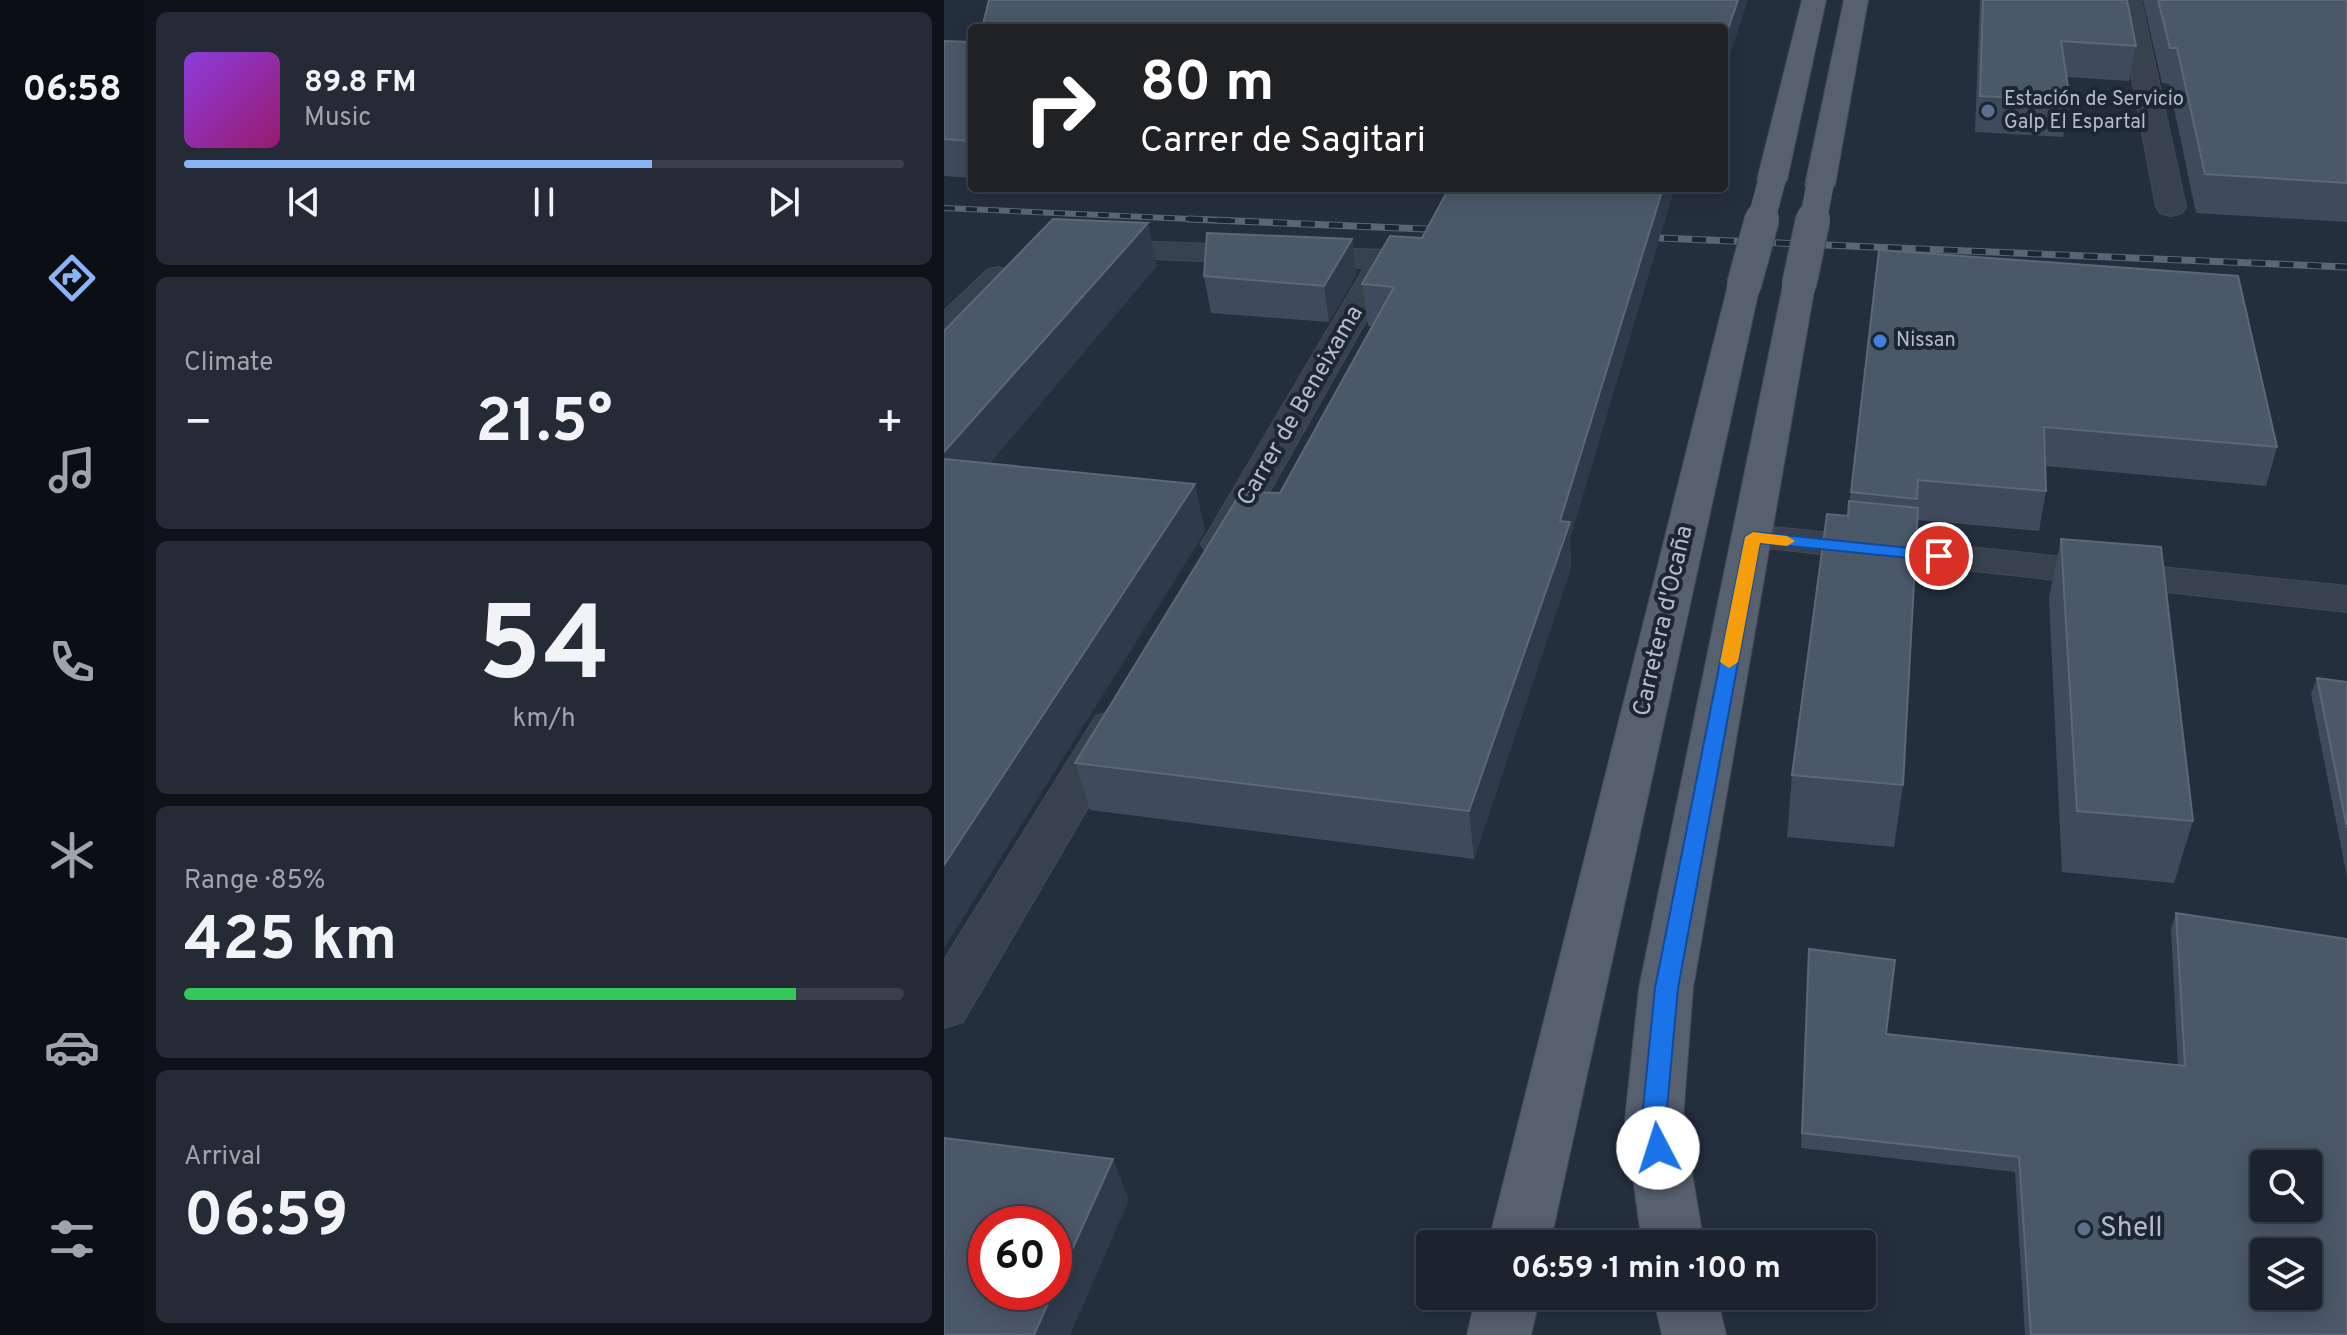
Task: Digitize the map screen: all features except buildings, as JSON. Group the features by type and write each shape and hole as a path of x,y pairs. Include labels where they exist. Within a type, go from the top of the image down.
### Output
{"main road":[{"name":"Carretera d'Ocaña","path":"1522,1230 1576,989 1814,0"},
{"path":"1671,1230 1654,1119 1666,988 1856,0"},
{"path":"1499,1335 1505,1310"},
{"path":"1688,1310 1694,1335"}],"street":[{"path":"2129,0 2171,207"},
{"name":"Carrer de Beneixama","path":"1069,248 1385,259 1199,582"},
{"path":"944,330 1000,282"},
{"path":"1753,537 2347,599"},
{"path":"944,1006 1133,691"}],"railway":[{"path":"944,208 1214,220"},
{"path":"1189,219 1214,220"},
{"path":"1214,220 1448,230"},
{"path":"1214,220 1235,221"},
{"path":"1636,237 2347,267"}],"slow traffic":[{"path":"1729,662 1753,537 1787,541"}],"place":[{"name":"Estación de Servicio Galp El Espartal","path":"1988,111"},
{"name":"Nissan","path":"1880,341"},
{"name":"Shell","path":"2084,1229"}],"route":[{"path":"1658,1148 1654,1119 1666,988 1753,537 1939,556"}]}
